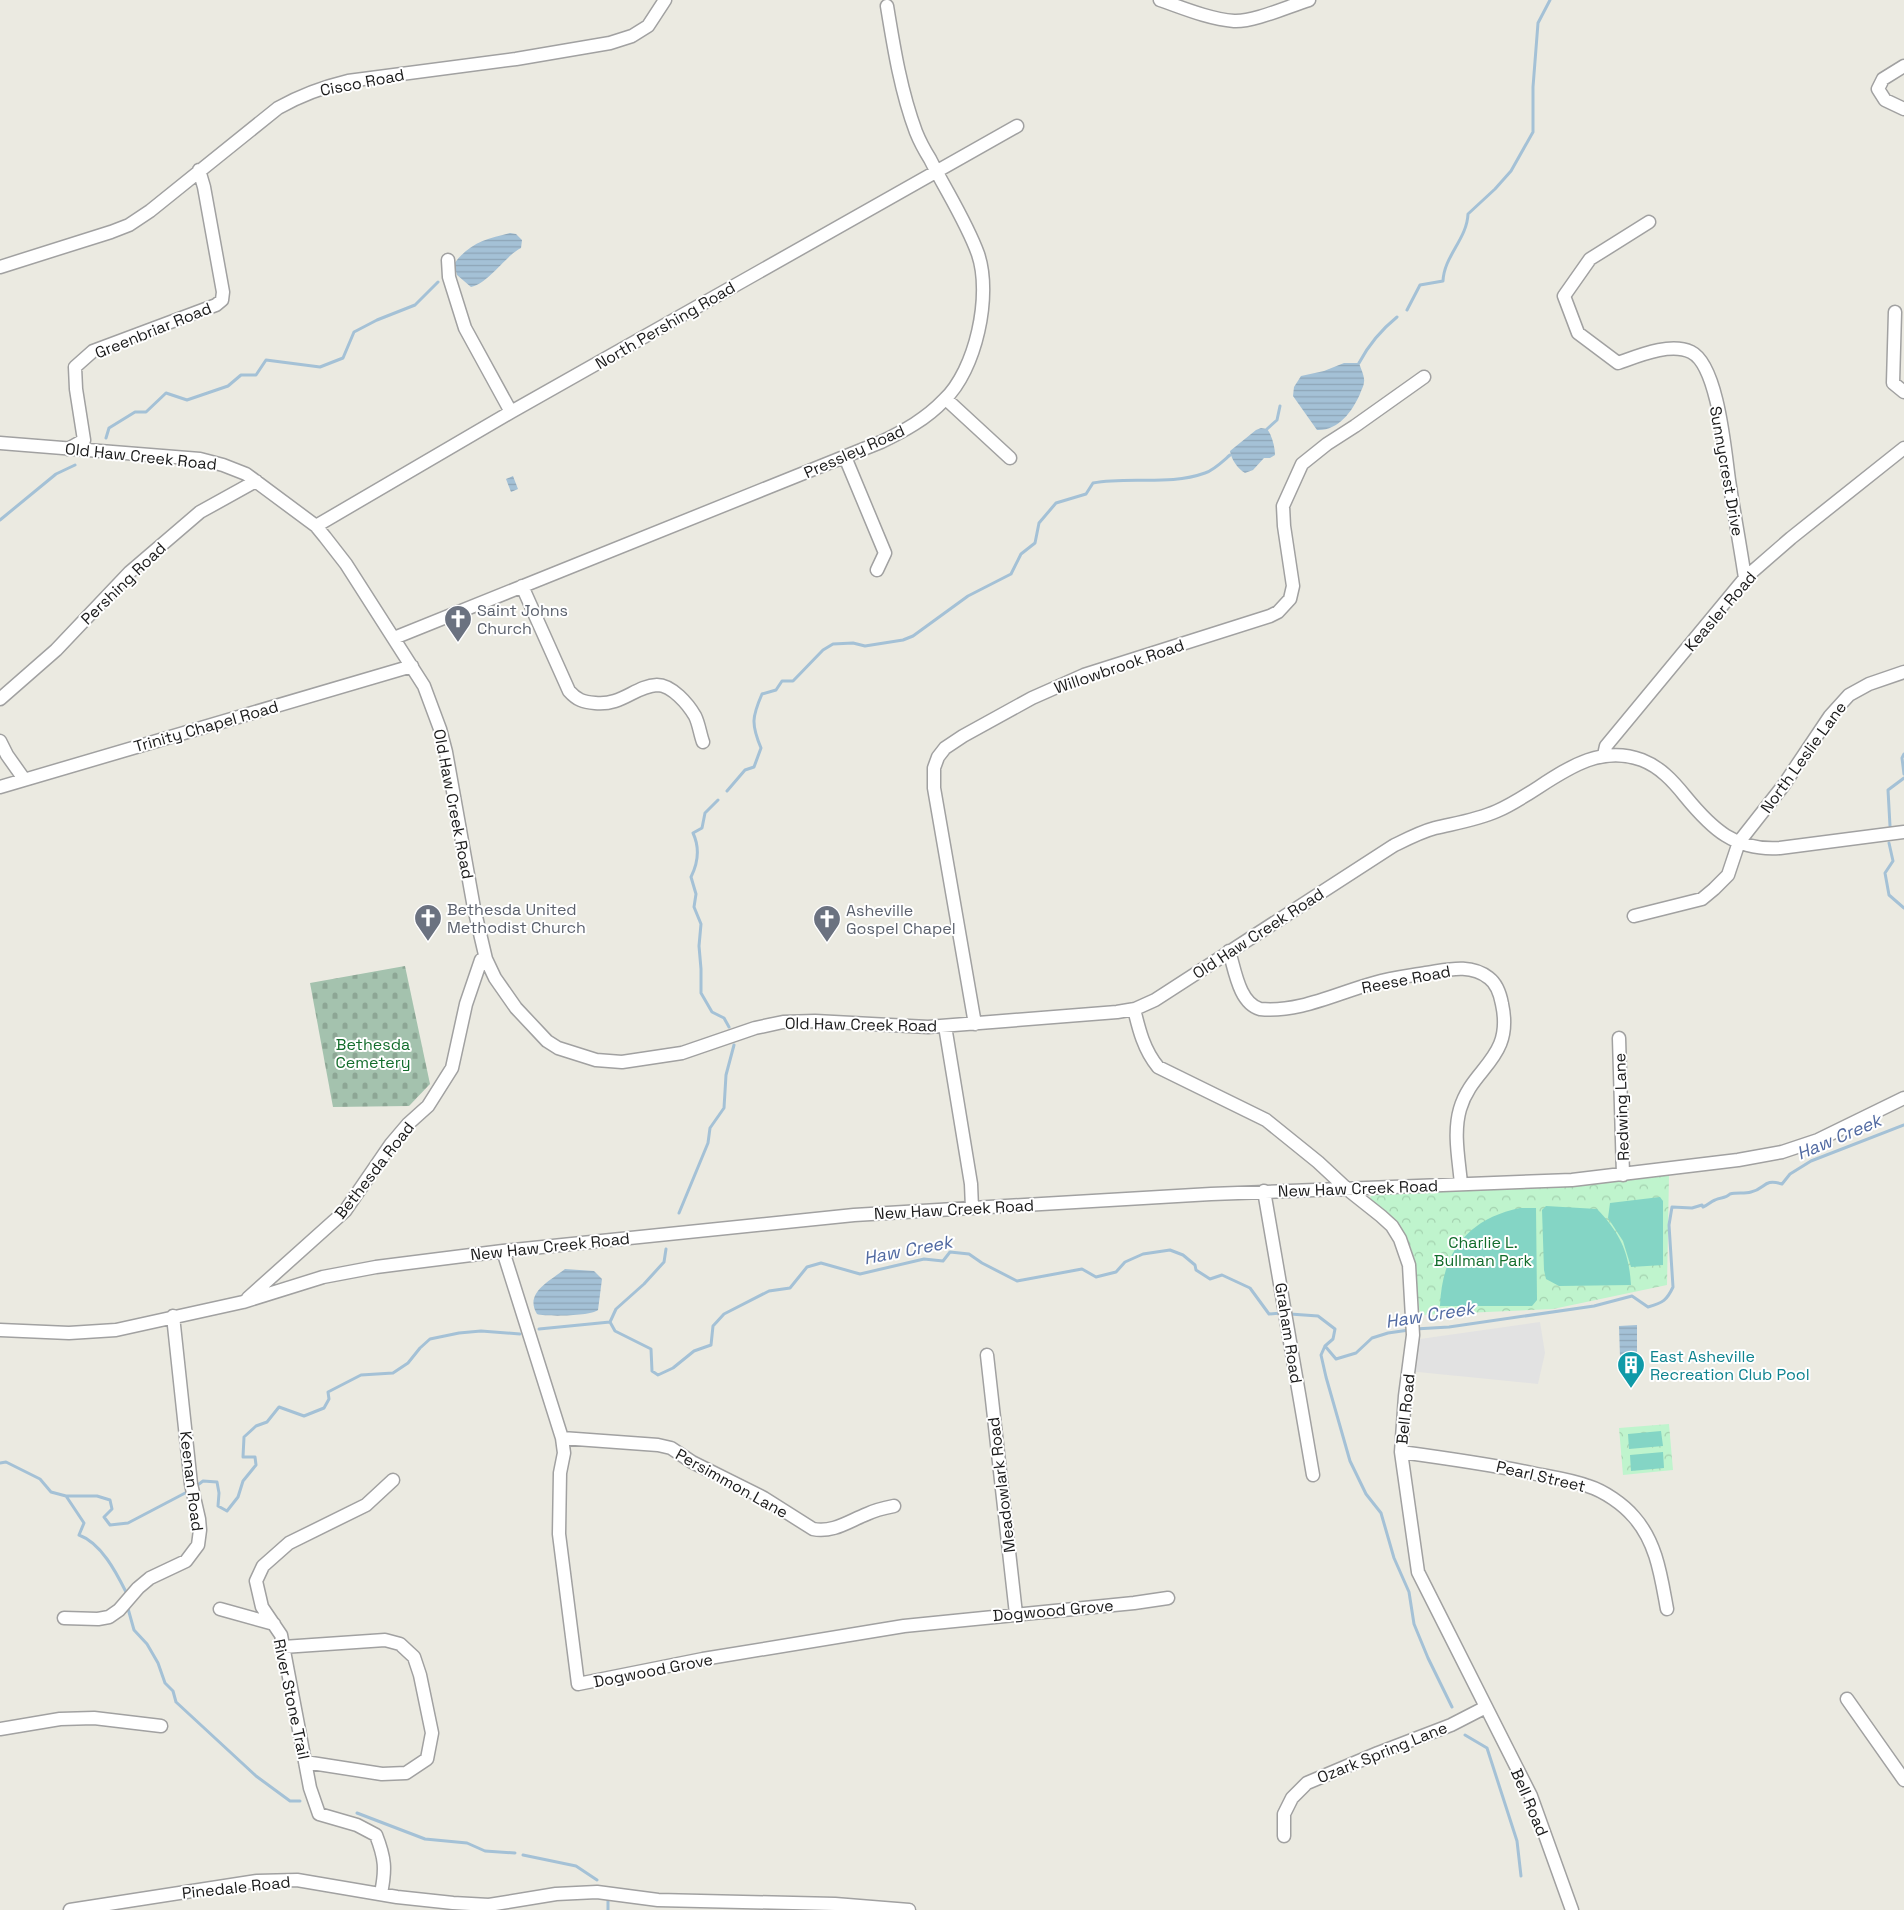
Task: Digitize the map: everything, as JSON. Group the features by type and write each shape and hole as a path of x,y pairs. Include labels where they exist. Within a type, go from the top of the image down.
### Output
{"street":[{"name":"Cisco Road","path":"0,267 129,225 150,211 278,108 297,97 323,87 348,81 516,59 610,43 632,36 648,26 665,0"},
{"path":"1160,0 1198,13 1235,21 1253,19 1309,0"},
{"name":"Pressley Road","path":"394,638 881,442 907,429 946,399 970,361 978,327 984,287 982,273 978,256 968,231 916,134 905,99 887,6"},
{"path":"1904,66 1883,79 1878,89 1885,100 1904,109"},
{"name":"North Pershing Road","path":"316,526 511,412 1017,126"},
{"name":"Greenbriar Road","path":"68,449 84,440 76,390 75,368 94,351 216,305 222,300 223,292 204,187 199,170"},
{"name":"Sunnycrest Drive","path":"1650,222 1590,259 1564,296 1578,333 1618,363 1660,349 1684,350 1693,353 1707,371 1722,423 1745,578"},
{"path":"448,260 449,277 465,328 511,412"},
{"path":"1895,312 1893,383 1904,392"},
{"name":"Willowbrook Road","path":"975,1024 934,788 934,768 941,753 963,736 1032,698 1068,682 1278,612 1290,599 1293,586 1283,506 1302,464 1327,444 1424,377"},
{"path":"946,399 1010,458"},
{"name":"Old Haw Creek Road","path":"0,443 200,459 233,468 256,481 316,526 346,564 412,666 429,697 440,729 462,836 474,908 486,959 499,985 516,1008 547,1041 558,1048 605,1062 622,1062 682,1053 755,1028 780,1022 815,1021 891,1026 945,1026 1134,1009 1155,1000 1393,846 1434,828 1471,820 1498,811 1568,769 1604,755 1625,755 1643,760 1654,766 1675,785 1713,827 1729,839 1739,842 1768,848 1904,832"},
{"name":"Keasler Road","path":"1604,755 1606,746 1745,578 1791,538 1904,448"},
{"path":"846,457 885,553 877,570"},
{"name":"Pershing Road","path":"0,699 56,650 130,572 200,512 256,481"},
{"path":"522,586 569,691 576,699 587,703 602,704 615,702 647,687 659,685 676,694 688,706 695,716 702,742"},
{"name":"Trinity Chapel Road","path":"0,787 412,666"},
{"name":"North Leslie Lane","path":"1634,916 1702,899 1728,875 1739,842 1783,786 1830,716 1849,695 1869,684 1904,672"},
{"path":"0,741 7,755 24,779"},
{"name":"Reese Road","path":"1229,951 1246,999 1254,1008 1260,1010 1300,1006 1374,983 1448,970 1470,969 1492,980 1500,993 1504,1025 1500,1047 1465,1095 1459,1111 1457,1136 1461,1184"},
{"name":"Bethesda Road","path":"243,1302 345,1212 391,1144 408,1124 428,1106 452,1068 466,1004 481,960 486,959"},
{"name":"Bell Road","path":"1134,1009 1144,1043 1151,1058 1158,1066 1266,1120 1392,1226 1400,1240 1408,1265 1413,1330 1400,1452 1418,1572 1531,1796 1572,1910"},
{"path":"945,1026 971,1184 972,1208"},
{"name":"Redwing Lane","path":"1618,1038 1623,1175"},
{"name":"New Haw Creek Road","path":"0,1330 91,1332 116,1330 243,1302 299,1284 343,1273 503,1251 854,1215 1264,1191 1572,1180 1623,1175 1738,1160 1782,1152 1818,1140 1904,1098"},
{"name":"Graham Road","path":"1264,1191 1313,1475"},
{"name":"Dogwood Grove","path":"503,1251 562,1438 564,1453 560,1473 559,1534 578,1684 703,1659 858,1632 949,1620 1134,1603 1168,1598"},
{"name":"Keenan Road","path":"64,1618 98,1619 109,1617 119,1610 138,1588 150,1578 177,1566 191,1556 198,1545 200,1530 192,1484 173,1316"},
{"name":"Meadowlark Road","path":"987,1355 1016,1614"},
{"name":"Persimmon Lane","path":"562,1438 658,1445 671,1448 692,1462 764,1498 813,1529 822,1531 873,1511 894,1506"},
{"name":"Pearl Street","path":"1400,1452 1487,1464 1547,1476 1588,1486 1612,1498 1635,1518 1650,1542 1659,1564 1666,1609"},
{"name":"River Stone Trail","path":"380,1893 385,1876 384,1856 376,1835 357,1825 319,1814 310,1788 281,1635 262,1607 256,1581 263,1566 289,1543 366,1505 394,1480"},
{"path":"220,1609 274,1624"},
{"path":"283,1647 385,1640 400,1644 414,1657 420,1675 432,1733 428,1759 406,1773 382,1774 305,1762"},
{"path":"1847,1699 1904,1780"},
{"name":"Ozark Spring Lane","path":"1284,1836 1284,1814 1292,1798 1306,1783 1451,1725 1486,1707"},
{"path":"0,1729 60,1720 94,1718 161,1726"},
{"name":"Pinedale Road","path":"70,1910 257,1882 297,1880 436,1902 489,1905 556,1894 586,1892 622,1894 699,1906 835,1904 910,1910"}],"green space":[{"name":"Bethesda Cemetery","path":"405,966 430,1084 409,1106 333,1107 310,983"},
{"name":"Charlie L. Bullman Park","path":"1669,1175 1667,1285 1553,1309 1420,1315 1412,1251 1409,1243 1396,1223 1372,1202 1370,1197 1373,1194 1594,1183"},
{"path":"1660,1197 1663,1201 1663,1265 1631,1267 1623,1241 1608,1218 1610,1203"},
{"path":"1546,1206 1597,1209 1612,1226 1622,1244 1628,1263 1631,1285 1559,1286 1546,1279 1542,1210"},
{"path":"1520,1208 1536,1208 1537,1300 1532,1306 1440,1306 1446,1270 1452,1255 1461,1241 1485,1220"},
{"path":"1669,1424 1673,1470 1623,1475 1619,1428"},
{"path":"1661,1431 1663,1446 1629,1449 1628,1434"},
{"path":"1663,1452 1664,1468 1631,1471 1630,1455"}],"shaded area":[{"path":"510,233 516,234 522,240 521,248 491,275 478,285 471,287 457,275 454,264 466,251 486,240"},
{"path":"1344,363 1359,363 1364,385 1353,407 1338,424 1317,430 1293,396 1294,387 1301,376 1324,371"},
{"path":"1261,428 1267,429 1270,434 1275,455 1270,458 1264,458 1253,470 1245,473 1235,464 1230,451"},
{"path":"513,476 518,489 511,492 506,479"},
{"path":"565,1269 594,1271 602,1279 598,1310 587,1314 537,1314 534,1307 536,1294 540,1288"},
{"path":"1540,1322 1545,1353 1538,1384 1408,1371 1413,1340"},
{"path":"1637,1325 1637,1356 1620,1357 1619,1326"}],"waterway":[{"path":"1407,310 1420,285 1443,281 1447,264 1464,232 1468,214 1511,171 1533,132 1533,87 1538,23 1550,0"},
{"path":"106,438 109,428 135,412 146,412 166,393 187,400 228,386 241,375 256,375 266,360 320,367 343,358 354,332 377,320 415,305 438,282"},
{"path":"1359,363 1376,338 1397,317"},
{"path":"1267,429 1277,420 1280,406"},
{"path":"727,791 745,770 754,767 761,748 754,721 762,694 776,690 782,681 793,681 823,650 833,644 853,643 865,646 903,640 913,636 968,596 1011,574 1021,554 1035,543 1039,523 1056,503 1086,494 1093,483 1191,477 1212,470 1230,455"},
{"path":"0,520 56,474 75,465"},
{"path":"1904,754 1902,758 1904,774"},
{"path":"1890,826 1888,790 1904,778"},
{"path":"718,800 705,813 702,828 693,833 697,844 697,855 691,877 696,894 694,907 701,924 699,946 701,993 712,1012 724,1018 729,1027"},
{"path":"1889,843 1893,861 1885,873 1889,895 1904,908"},
{"path":"679,1213 708,1143 710,1128 724,1108 726,1075 734,1045"},
{"name":"Haw Creek","path":"1415,1329 1449,1327 1594,1306 1632,1296 1648,1307 1657,1304 1669,1295 1673,1287 1669,1225 1672,1207 1692,1208 1702,1205 1703,1207 1730,1194 1756,1191 1771,1182 1782,1184 1790,1174 1811,1161 1904,1125"},
{"path":"610,1322 616,1309 644,1284 664,1262 666,1249"},
{"name":"Haw Creek","path":"610,1322 615,1331 651,1349 652,1371 658,1375 673,1368 694,1351 711,1345 713,1326 724,1314 769,1291 790,1288 807,1267 821,1263 860,1274 924,1259 943,1261 950,1252 969,1254 1017,1281 1082,1269 1096,1277 1116,1272 1125,1262 1143,1254 1170,1250 1183,1255 1195,1265 1196,1270 1210,1279 1222,1275 1250,1288 1269,1314 1281,1313"},
{"path":"1290,1314 1318,1316 1335,1329 1333,1339 1325,1346 1321,1355 1350,1461 1366,1494 1381,1513 1394,1558 1409,1592 1414,1624 1452,1707"},
{"name":"Haw Creek","path":"539,1329 610,1322"},
{"name":"Haw Creek","path":"1325,1346 1336,1359 1356,1353 1372,1338 1388,1333 1409,1330"},
{"name":"Haw Creek","path":"195,1487 203,1481 217,1482 219,1493 218,1506 227,1511 238,1497 243,1481 256,1465 255,1457 243,1457 244,1437 256,1426 267,1422 279,1407 304,1416 324,1408 329,1399 328,1392 361,1375 393,1373 408,1363 430,1339 481,1331 520,1334"},
{"name":"Haw Creek","path":"0,1463 6,1462 40,1479 51,1492 66,1496 97,1496 110,1500 112,1509 104,1517 110,1525 128,1523 189,1491"},
{"path":"66,1496 84,1523 79,1535 94,1544 101,1551 113,1567 126,1592"},
{"path":"127,1605 134,1630 147,1644 158,1663 165,1683 173,1691 176,1702 256,1776 290,1801 300,1801"},
{"path":"1465,1735 1487,1748 1517,1841 1521,1876"},
{"path":"357,1813 425,1839 467,1843 485,1851 515,1853"},
{"path":"523,1855 576,1866 597,1880"},
{"path":"608,1899 608,1910"}],"place":[{"name":"Saint Johns Church","path":"458,643"},
{"name":"Bethesda United Methodist Church","path":"428,942"},
{"name":"Asheville Gospel Chapel","path":"827,943"},
{"name":"East Asheville Recreation Club Pool","path":"1631,1389"}]}
